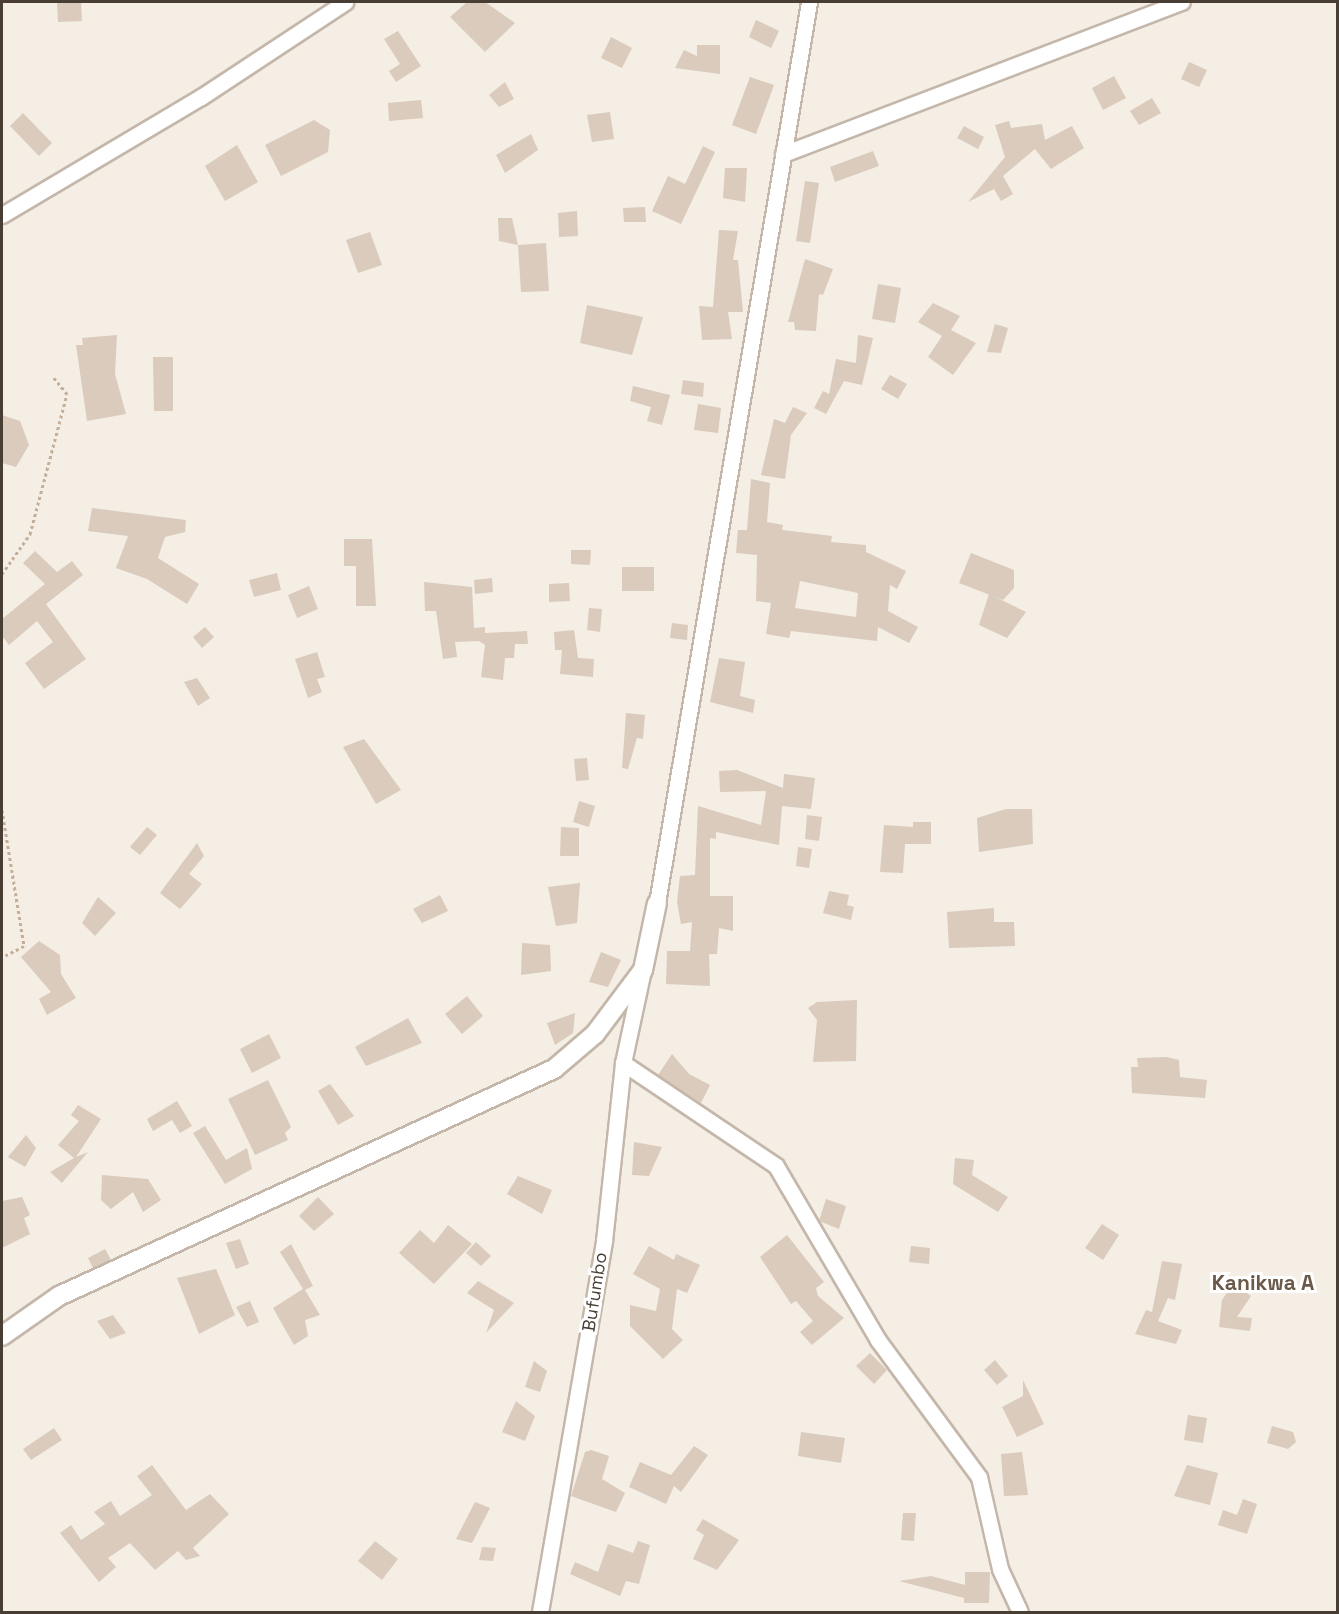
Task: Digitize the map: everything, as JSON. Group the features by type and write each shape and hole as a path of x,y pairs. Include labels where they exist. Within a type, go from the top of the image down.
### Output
{"street":[{"path":"2,215 201,97 345,2"},
{"path":"2,1335 59,1296 554,1069 595,1034 643,970 657,903 809,2"},
{"path":"783,154 1182,2"},
{"name":"Bufumbo","path":"540,1612 604,1241 623,1063 643,970"},
{"path":"623,1063 776,1166 878,1340 979,1477 1000,1569 1020,1612"}],"path":[{"path":"2,574 30,534 67,394 53,376"},
{"path":"2,810 24,946 2,957"}],"building":[{"path":"57,2 81,2 82,21 58,22"},
{"path":"467,2 485,2 515,23 485,52 450,17"},
{"path":"756,20 779,31 771,48 749,37"},
{"path":"398,31 421,66 396,82 389,71 400,64 384,39"},
{"path":"611,37 632,48 622,68 601,58"},
{"path":"697,45 720,45 720,74 675,68 684,50 697,56"},
{"path":"1189,62 1207,70 1199,87 1181,79"},
{"path":"1114,76 1126,98 1103,110 1092,88"},
{"path":"750,77 774,85 756,134 732,125"},
{"path":"505,82 514,99 499,107 489,95"},
{"path":"1152,98 1161,113 1139,125 1130,111"},
{"path":"421,100 423,118 389,121 388,103"},
{"path":"610,112 614,139 592,142 587,115"},
{"path":"23,113 52,143 39,156 10,126"},
{"path":"314,120 330,130 328,152 281,176 265,145"},
{"path":"1009,121 1011,128 1042,124 1045,140 1072,126 1084,148 1051,169 1035,149 1003,176 1013,194 1001,201 994,189 968,202 1005,157 995,125"},
{"path":"964,126 984,137 978,149 957,138"},
{"path":"531,134 538,150 505,173 496,155"},
{"path":"237,145 258,182 225,201 205,166"},
{"path":"703,146 715,152 681,224 652,211 668,176 685,184"},
{"path":"873,151 879,166 835,182 830,167"},
{"path":"725,168 747,168 745,202 723,198"},
{"path":"805,181 819,183 810,243 796,241"},
{"path":"645,207 646,222 624,222 623,208"},
{"path":"577,211 578,236 559,237 558,213"},
{"path":"498,218 512,218 518,245 499,241"},
{"path":"719,230 738,231 733,260 738,260 743,312 728,312 732,339 702,340 699,306 713,307"},
{"path":"370,232 382,265 358,273 346,240"},
{"path":"546,243 549,291 521,292 518,245"},
{"path":"805,259 833,269 823,295 819,294 816,331 795,330 794,322 788,322"},
{"path":"878,284 901,288 895,323 872,319"},
{"path":"933,303 960,316 951,330 976,343 953,375 928,357 942,336 918,322"},
{"path":"587,305 643,317 632,355 580,343"},
{"path":"995,324 1008,328 1001,353 987,352"},
{"path":"117,335 115,374 126,414 87,421 76,345 83,345 82,338"},
{"path":"858,335 873,338 862,385 844,381 826,414 814,408 823,391 829,394 836,359 856,363"},
{"path":"153,357 173,357 173,411 154,411"},
{"path":"890,375 907,384 898,399 881,389"},
{"path":"683,380 704,383 703,397 681,394"},
{"path":"633,386 670,395 662,425 647,421 651,407 630,401"},
{"path":"698,404 721,408 718,433 694,430"},
{"path":"793,407 807,413 791,435 785,479 761,475 774,419 785,423"},
{"path":"2,415 20,421 29,445 16,467 2,463"},
{"path":"751,479 770,483 767,522 783,525 782,530 832,536 831,542 866,545 866,552 906,571 897,589 890,585 888,611 918,627 909,643 878,627 877,641 791,631 789,638 766,634 771,603 756,601 757,555 736,553 738,530 747,530","holes":["800,581 858,593 856,617 795,608"]},
{"path":"92,508 186,520 185,532 165,537 158,558 199,584 187,604 147,579 116,568 128,536 88,531"},
{"path":"344,539 372,539 376,606 356,606 356,566 344,566"},
{"path":"571,550 591,550 590,565 571,564"},
{"path":"35,551 57,572 72,561 83,575 46,604 86,659 44,689 25,663 53,642 37,621 9,645 2,636 2,619 45,584 23,563"},
{"path":"971,553 1014,570 1014,588 1003,600 959,583"},
{"path":"622,567 654,567 654,591 622,591"},
{"path":"277,573 281,590 254,597 249,580"},
{"path":"492,578 493,592 475,594 474,580"},
{"path":"424,582 472,587 474,628 485,627 485,633 527,631 528,644 515,644 514,658 505,658 503,680 481,677 485,645 479,641 455,642 457,657 443,659 436,611 425,611"},
{"path":"569,583 570,601 549,602 549,584"},
{"path":"309,586 318,609 297,618 288,595"},
{"path":"989,594 1026,612 1007,638 979,625"},
{"path":"589,608 602,609 600,632 587,630"},
{"path":"672,623 688,625 687,640 670,638"},
{"path":"205,627 214,637 202,648 193,637"},
{"path":"574,630 578,658 594,659 593,677 560,674 562,650 555,650 554,632"},
{"path":"317,652 325,677 317,679 322,692 308,698 295,659"},
{"path":"719,658 745,662 740,696 755,700 753,713 710,702"},
{"path":"197,678 210,698 198,706 184,682"},
{"path":"626,713 645,715 643,739 637,738 628,769 622,768"},
{"path":"364,739 401,790 376,804 343,747"},
{"path":"587,758 589,780 576,781 574,759"},
{"path":"737,770 783,788 784,774 815,778 811,809 782,806 779,845 716,832 716,839 710,838 710,896 733,896 733,931 719,928 717,954 709,954 710,986 666,984 667,951 690,951 692,922 681,924 677,902 680,876 695,875 698,806 761,825 766,791 720,792 719,771"},
{"path":"579,801 595,806 589,827 573,822"},
{"path":"1006,809 1032,809 1033,844 979,852 977,818"},
{"path":"807,815 822,817 819,841 805,839"},
{"path":"913,822 931,822 931,844 905,844 903,873 880,872 884,825 913,827"},
{"path":"147,827 157,835 140,855 130,847"},
{"path":"561,827 579,828 579,856 560,856"},
{"path":"197,843 204,856 189,874 202,884 180,909 160,893"},
{"path":"798,847 812,849 809,868 796,866"},
{"path":"580,883 577,923 556,926 548,887"},
{"path":"829,891 849,895 847,905 854,907 851,920 823,913"},
{"path":"440,895 448,911 422,923 413,909"},
{"path":"98,897 116,913 95,936 82,923"},
{"path":"994,908 994,922 1014,922 1015,946 949,948 947,912"},
{"path":"39,941 60,955 61,974 76,998 47,1015 39,999 51,992 21,957"},
{"path":"522,943 550,945 551,971 521,975"},
{"path":"601,952 621,960 608,987 589,982"},
{"path":"467,996 483,1016 462,1034 445,1014"},
{"path":"857,1000 856,1061 813,1062 817,1020 808,1008 817,1002"},
{"path":"575,1013 573,1033 555,1045 547,1023"},
{"path":"408,1018 422,1043 366,1066 355,1047"},
{"path":"269,1034 281,1058 252,1073 240,1049"},
{"path":"672,1054 689,1074 710,1085 701,1103 658,1075"},
{"path":"1167,1057 1179,1060 1180,1077 1207,1080 1205,1098 1132,1093 1131,1067 1138,1067 1137,1058"},
{"path":"268,1080 291,1127 285,1133 288,1140 255,1155 228,1099"},
{"path":"330,1084 354,1116 338,1125 318,1091"},
{"path":"177,1101 192,1126 180,1133 172,1120 153,1131 147,1119"},
{"path":"78,1105 101,1119 76,1157 88,1152 62,1183 50,1172 74,1158 58,1145 79,1121 71,1115"},
{"path":"205,1126 226,1160 247,1148 252,1169 225,1184 193,1133"},
{"path":"26,1135 36,1148 25,1167 8,1157"},
{"path":"634,1142 662,1147 649,1176 632,1175"},
{"path":"955,1158 974,1160 972,1175 1008,1197 998,1212 953,1184"},
{"path":"102,1175 148,1179 161,1200 143,1212 133,1192 111,1209 101,1200"},
{"path":"518,1176 552,1190 542,1214 507,1194"},
{"path":"22,1197 30,1215 24,1218 30,1234 2,1248 2,1201"},
{"path":"318,1197 334,1214 314,1231 299,1216"},
{"path":"826,1199 846,1206 839,1229 819,1221"},
{"path":"1102,1224 1119,1235 1103,1260 1085,1248"},
{"path":"448,1225 472,1244 434,1284 399,1253 420,1230 434,1243"},
{"path":"787,1235 824,1282 816,1288 818,1296 844,1318 812,1345 800,1332 813,1321 796,1301 791,1304 760,1257"},
{"path":"240,1239 249,1264 236,1269 226,1243"},
{"path":"476,1242 491,1256 481,1266 466,1253"},
{"path":"291,1244 313,1286 305,1290 320,1315 305,1320 308,1336 294,1345 273,1308 303,1289 280,1252"},
{"path":"649,1246 674,1260 676,1254 700,1265 687,1293 677,1289 672,1329 683,1340 663,1359 630,1326 630,1305 656,1311 660,1289 633,1274"},
{"path":"911,1246 930,1248 929,1264 909,1262"},
{"path":"105,1249 111,1260 93,1268 88,1258"},
{"path":"1162,1261 1182,1264 1175,1300 1168,1298 1158,1321 1182,1330 1176,1344 1135,1334 1146,1310 1152,1312"},
{"path":"216,1269 235,1315 199,1334 177,1278"},
{"path":"478,1281 514,1303 486,1333 494,1310 467,1293"},
{"path":"1233,1284 1251,1296 1237,1317 1252,1318 1250,1331 1219,1327 1222,1300"},
{"path":"250,1301 259,1322 247,1327 236,1307"},
{"path":"113,1315 126,1333 110,1339 97,1321"},
{"path":"870,1353 887,1370 874,1384 856,1366"},
{"path":"995,1360 1008,1376 997,1385 984,1370"},
{"path":"534,1361 547,1371 540,1392 525,1387"},
{"path":"1023,1380 1044,1424 1017,1437 1002,1407 1023,1396"},
{"path":"516,1401 535,1416 525,1441 502,1432"},
{"path":"1188,1415 1207,1418 1203,1443 1184,1440"},
{"path":"1272,1426 1293,1432 1296,1442 1288,1449 1267,1443"},
{"path":"54,1428 62,1440 31,1460 23,1449"},
{"path":"801,1432 845,1438 841,1463 798,1456"},
{"path":"694,1446 708,1455 681,1492 674,1486 666,1504 629,1487 640,1462 671,1475"},
{"path":"591,1450 609,1456 602,1479 625,1493 616,1512 571,1496 585,1452"},
{"path":"1022,1452 1028,1495 1004,1496 1001,1454"},
{"path":"152,1465 186,1510 210,1494 229,1514 193,1548 200,1556 186,1560 178,1551 155,1570 130,1543 108,1558 116,1567 99,1582 60,1533 71,1525 81,1540 105,1524 94,1512 111,1501 120,1516 152,1495 137,1476"},
{"path":"1187,1465 1218,1473 1210,1505 1174,1496"},
{"path":"1243,1499 1257,1504 1247,1534 1218,1525 1223,1510 1237,1515"},
{"path":"475,1502 490,1508 472,1543 456,1539"},
{"path":"903,1513 916,1513 914,1541 901,1540"},
{"path":"703,1519 739,1540 717,1570 693,1559 704,1535 696,1530"},
{"path":"375,1541 398,1559 382,1580 358,1561"},
{"path":"638,1541 650,1545 639,1584 626,1581 620,1596 570,1574 575,1562 598,1572 608,1544 633,1553"},
{"path":"482,1547 496,1548 493,1561 479,1560"},
{"path":"965,1572 990,1572 989,1603 964,1603 964,1598 899,1581 931,1576 965,1585"}],"district":[{"name":"Kanikwa A","path":"1263,1283"}]}
